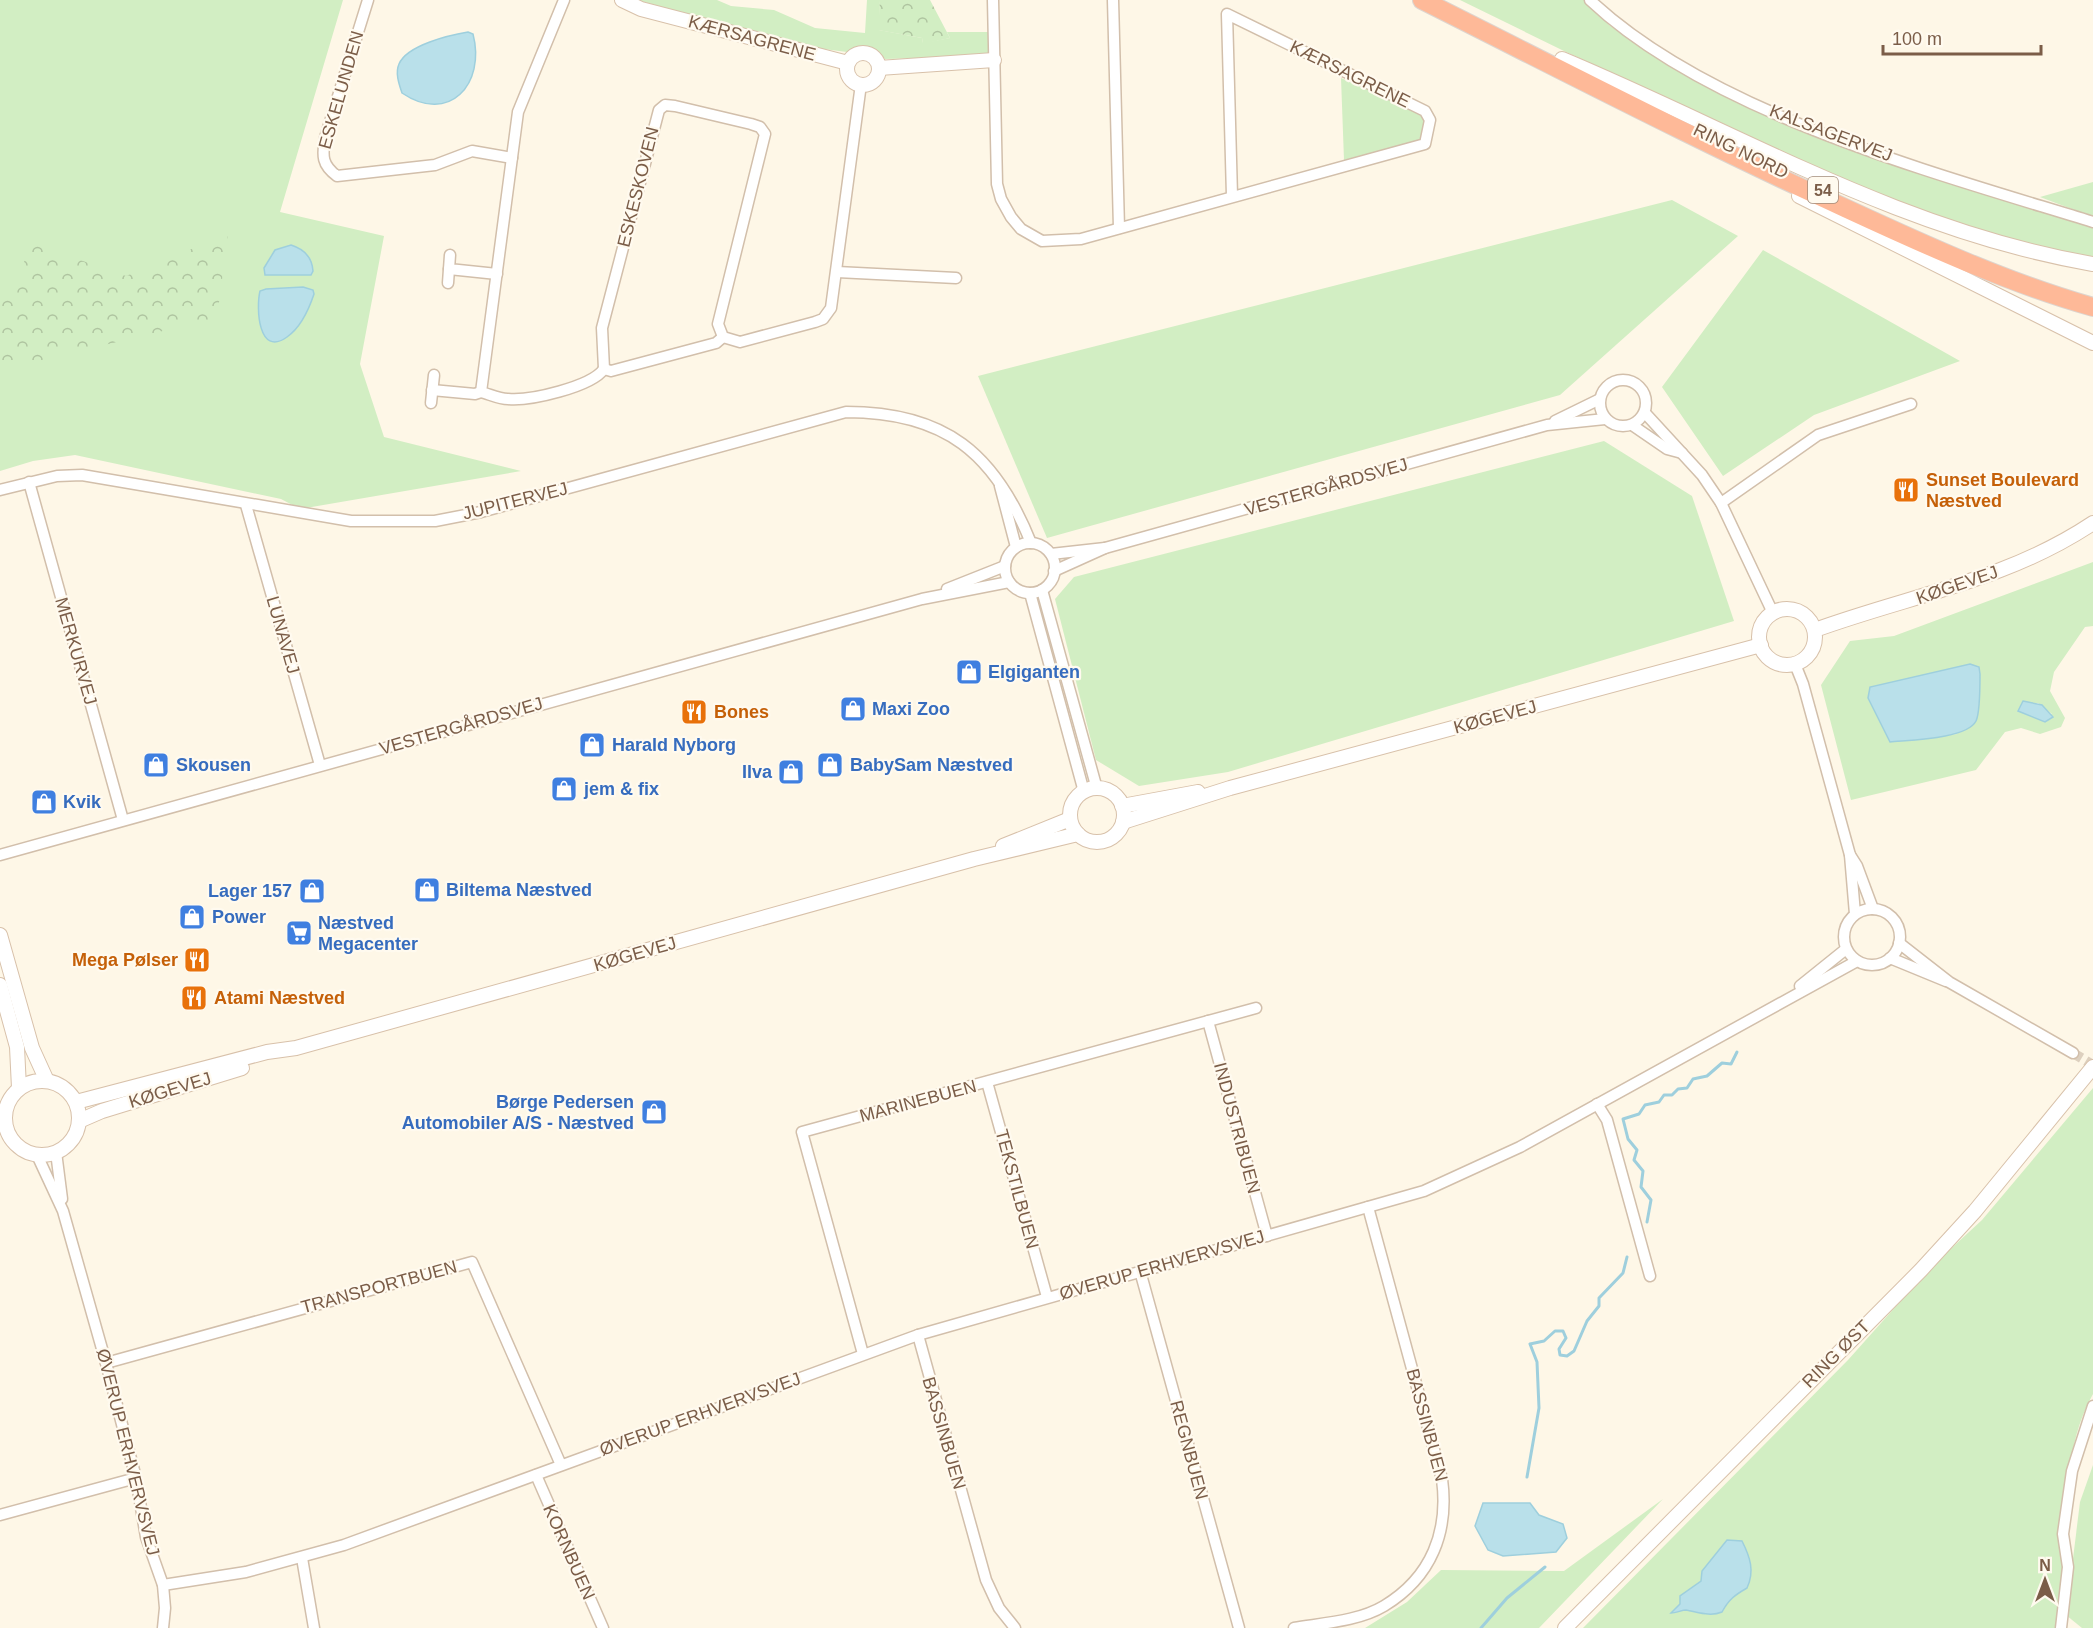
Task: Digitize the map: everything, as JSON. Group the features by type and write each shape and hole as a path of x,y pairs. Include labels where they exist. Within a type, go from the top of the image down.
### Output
{"highway":[{"name":"RING NORD","path":"1422,0 1744,162"},
{"name":"54","path":"1445,0 1562,59"},
{"name":"RING NORD","path":"1562,59 1625,94 1769,165 1935,239 2093,298"},
{"name":"54","path":"1744,162 1911,238 1994,272 2093,307"}],"street":[{"name":"ESKELUNDEN","path":"368,0 325,138 322,156 327,169 337,176 412,168 435,165 472,151 512,158"},
{"path":"481,392 518,112 564,0"},
{"name":"KÆRSAGRENE","path":"622,0 641,9 848,63"},
{"name":"KÆRSAGRENE","path":"993,0 997,184 1011,217 1022,229 1042,241 1080,239 1425,144 1430,120 1425,111 1227,14 1232,196"},
{"path":"1113,0 1119,228"},
{"name":"KALSAGERVEJ","path":"1590,0 1611,20 1678,65 1792,119 1870,150 2093,222"},
{"path":"863,53 872,56 879,68 871,82 861,84 851,79 848,63 854,56 863,53"},
{"path":"1562,59 1899,211 1985,240 2093,264"},
{"path":"879,68 994,60"},
{"path":"432,390 475,394 481,392 506,399 526,399 591,381 604,369 611,371 716,343 723,338 740,342 822,319 831,308 837,272 861,84"},
{"name":"ESKESKOVEN","path":"604,369 602,328 656,118 659,110 666,105 751,124 760,127 765,134 719,317 719,331 723,338"},
{"path":"1744,162 1764,178 2093,343"},
{"path":"448,283 450,255"},
{"path":"449,269 497,274"},
{"path":"837,272 956,278"},
{"path":"431,403 434,375"},
{"path":"1682,453 1667,450 1632,425 1618,426 1605,419 1600,399 1608,386 1615,381 1630,381 1645,394 1645,412 1702,475 1721,503 1773,613"},
{"name":"VESTERGÅRDSVEJ","path":"1547,425 1600,399"},
{"path":"1721,503 1818,435 1911,404"},
{"name":"JUPITERVEJ","path":"0,490 57,476 82,475 246,505 351,521 435,521 481,512 846,412 875,412 911,418 934,426 966,447 988,467 1000,486 1016,547"},
{"path":"1632,425 1645,412"},
{"name":"VESTERGÅRDSVEJ","path":"1054,571 1105,548 1547,425 1605,419"},
{"name":"MERKURVEJ","path":"29,482 123,820"},
{"name":"JUPITERVEJ","path":"1000,486 1008,491 1031,543"},
{"name":"LUNAVEJ","path":"246,505 320,765"},
{"name":"KØGEVEJ","path":"1815,630 1969,584 2038,555 2093,523"},
{"path":"1031,543 1039,545 1051,554 1054,571 1050,582 1042,590 1030,593 1022,591 1009,582 1005,566 1011,552 1016,547 1031,543"},
{"name":"VESTERGÅRDSVEJ","path":"1051,554 1096,547 1105,548"},
{"name":"VESTERGÅRDSVEJ","path":"922,599 1005,566"},
{"name":"VESTERGÅRDSVEJ","path":"0,855 922,599 1009,582"},
{"path":"1042,590 1090,790"},
{"path":"1030,593 1090,790"},
{"path":"1784,609 1796,610 1810,620 1815,630 1811,651 1795,664 1774,661 1761,645 1761,627 1773,613 1784,609"},
{"name":"KØGEVEJ","path":"1123,822 1230,788 1761,645"},
{"path":"1795,664 1804,687 1850,855 1857,866 1873,909"},
{"name":"KØGEVEJ","path":"1122,806 1230,788"},
{"path":"1090,790 1115,795 1122,806 1123,822 1115,835 1108,840 1092,842 1078,834 1070,819 1072,806 1090,790"},
{"name":"KØGEVEJ","path":"974,859 1070,819"},
{"name":"KØGEVEJ","path":"79,1121 102,1111 189,1085 296,1048 974,859 1078,834"},
{"path":"1850,855 1849,868 1856,914"},
{"path":"1873,909 1891,916 1897,924 1899,943 1890,958 1874,964 1857,961 1846,949 1844,933 1850,919 1856,914 1873,909"},
{"path":"0,935 32,1048 47,1081"},
{"path":"1899,943 1949,982"},
{"name":"ØVERUP ERHVERVSVEJ","path":"1779,1003 1846,949"},
{"path":"1890,958 1949,982 2073,1053"},
{"name":"ØVERUP ERHVERVSVEJ","path":"56,1152 63,1211 136,1478 146,1537 164,1585 246,1572 302,1558 918,1335 1368,1207 1456,1178 1520,1147 1857,961"},
{"path":"0,986 17,1047 20,1088"},
{"name":"MARINEBUEN","path":"863,1354 802,1132 1256,1008"},
{"name":"INDUSTRIBUEN","path":"1208,1021 1267,1236"},
{"name":"KØGEVEJ","path":"75,1102 267,1052 296,1048"},
{"name":"RING ØST","path":"1565,1628 1921,1270 2006,1175 2093,1067"},
{"path":"33,1081 47,1081 61,1086 75,1102 79,1121 69,1143 56,1152 37,1155 7,1143 2,1123 8,1102 20,1088 33,1081"},
{"name":"TEKSTILBUEN","path":"987,1082 1047,1297"},
{"path":"1597,1104 1607,1120 1650,1276"},
{"name":"ØVERUP ERHVERVSVEJ","path":"37,1155 63,1211"},
{"name":"BASSINBUEN","path":"1294,1628 1355,1617 1384,1606 1412,1583 1430,1560 1441,1536 1445,1505 1442,1479 1368,1207"},
{"name":"TRANSPORTBUEN","path":"106,1363 472,1262 561,1465"},
{"name":"REGNBUEN","path":"1140,1271 1239,1628"},
{"name":"BASSINBUEN","path":"918,1335 986,1580 999,1608 1015,1628"},
{"path":"2061,1628 2068,1567 2063,1534 2064,1524 2072,1471 2093,1406"},
{"name":"KORNBUEN","path":"536,1475 603,1628"},
{"path":"0,1515 136,1478"},
{"path":"302,1558 314,1628"},
{"path":"163,1628 164,1585"}],"green space":[{"path":"0,0 343,0 280,212 384,236 360,364 384,437 521,471 300,509 281,499 75,455 33,461 0,471"},
{"path":"637,0 717,0 731,6 774,10 815,28 865,33 867,0 880,0 879,30 922,38 923,43 950,38 947,32 989,32 991,56 885,59 876,50 863,46 847,52 808,47"},
{"path":"880,0 930,0 950,38 923,44 922,38 878,30"},
{"path":"1460,0 1585,0 1609,25 1677,70 1870,157 2093,227 2093,259 1985,234 1898,205 1564,51"},
{"path":"1341,78 1421,113 1426,122 1421,140 1344,160"},
{"path":"2093,182 2093,217 2040,197"},
{"path":"1672,200 1738,236 1560,395 1047,538 978,376"},
{"path":"228,234 217,318 0,370 0,305 34,244 126,276"},
{"path":"1763,250 1960,361 1814,415 1723,476 1662,387"},
{"path":"1604,441 1692,496 1734,621 1228,772 1139,786 1096,760 1055,599 1074,577"},
{"path":"2093,562 2093,626 2085,627 2054,672 2050,691 2065,718 2061,727 2040,734 2021,728 2005,732 1976,770 1851,800 1821,685 1850,641 1894,636","holes":["1979,686 1977,696 1957,734 1890,742 1868,698","2028,703 2038,703 2052,714 2018,711"]},
{"path":"2093,1088 2093,1394 2076,1435 2072,1457 2067,1501 2065,1576 2058,1628 1583,1628 1848,1360 1931,1267 1982,1220"},
{"path":"2093,1465 2093,1628 2082,1628 2066,1615 2080,1502"},
{"path":"1663,1499 1539,1628 1365,1628 1407,1602 1441,1570 1564,1571"}],"water":[{"path":"468,32 473,34 476,52 474,69 469,83 460,94 449,102 435,104 419,102 402,93 397,71 404,57 430,42"},
{"path":"291,245 303,251 309,258 313,271 311,275 265,275 264,268 275,250"},
{"path":"303,287 313,290 314,294 304,318 287,337 277,342 270,341 261,328 259,318 260,291"},
{"path":"1970,664 1979,667 1980,698 1976,721 1970,727 1961,732 1936,738 1890,742 1868,698 1870,687"},
{"path":"2023,701 2042,705 2053,717 2045,722 2018,711"},
{"path":"1483,1503 1530,1503 1539,1515 1563,1524 1567,1538 1556,1552 1503,1556 1488,1550 1475,1526"},
{"path":"1727,1540 1742,1541 1747,1553 1751,1576 1747,1588 1733,1598 1722,1612 1708,1614 1686,1610 1671,1613 1680,1604 1680,1596 1701,1581 1702,1571"}],"waterway":[{"path":"1647,1222 1651,1200 1641,1187 1643,1171 1634,1160 1637,1150 1628,1139 1623,1119 1639,1114 1645,1105 1659,1102 1664,1095 1672,1095 1678,1089 1687,1088 1693,1079 1707,1076 1722,1063 1731,1064 1737,1052"},
{"path":"1527,1477 1539,1408 1537,1362 1530,1344 1544,1341 1555,1331 1563,1331 1566,1338 1559,1349 1560,1355 1567,1356 1574,1351 1587,1321 1599,1306 1599,1298 1623,1273 1627,1257"},
{"path":"1481,1628 1507,1598 1545,1567"}],"tunnel":[{"path":"2073,1053 2093,1065"}],"place":[{"name":"Sunset Boulevard Næstved","path":"1906,490"},
{"name":"Elgiganten","path":"969,672"},
{"name":"Maxi Zoo","path":"853,709"},
{"name":"Bones","path":"694,712"},
{"name":"Harald Nyborg","path":"592,745"},
{"name":"Skousen","path":"156,765"},
{"name":"BabySam Næstved","path":"830,765"},
{"name":"Ilva","path":"791,772"},
{"name":"jem & fix","path":"564,789"},
{"name":"Kvik","path":"44,802"},
{"name":"Biltema Næstved","path":"427,890"},
{"name":"Lager 157","path":"312,891"},
{"name":"Power","path":"192,917"},
{"name":"Næstved Megacenter","path":"299,933"},
{"name":"Mega Pølser","path":"197,960"},
{"name":"Atami Næstved","path":"194,998"},
{"name":"Børge Pedersen Automobiler A/S - Næstved","path":"654,1112"}]}
